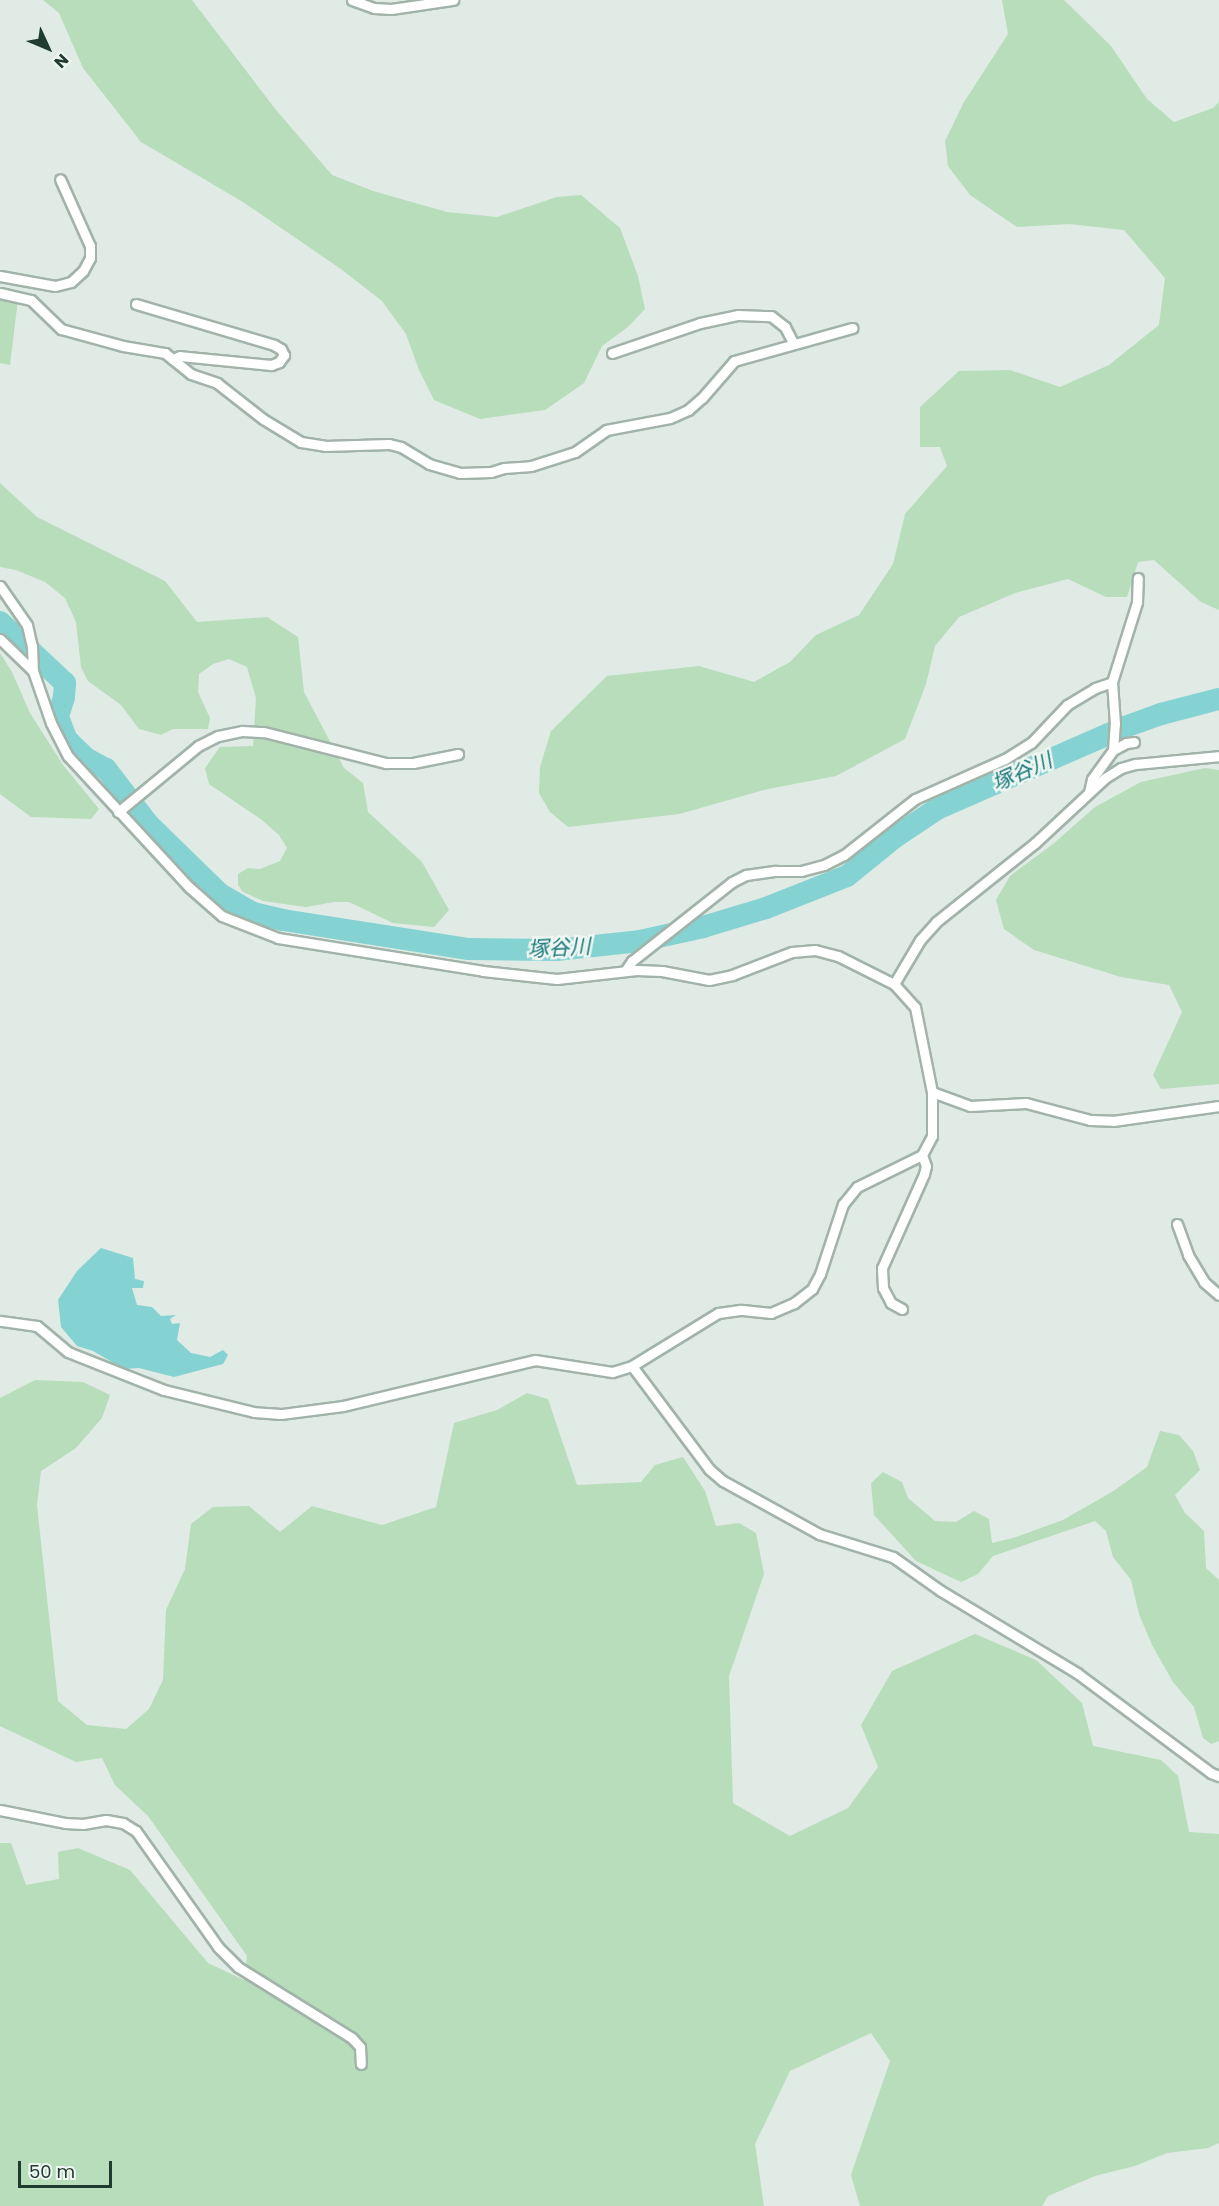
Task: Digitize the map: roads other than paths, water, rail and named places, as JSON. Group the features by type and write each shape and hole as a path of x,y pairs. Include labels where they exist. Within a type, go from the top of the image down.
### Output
{"street":[{"path":"352,0 374,8 391,9 453,0"},
{"path":"0,276 55,286 71,282 83,272 90,258 90,246 60,179"},
{"path":"0,293 31,300 61,329 123,346 155,350 173,359 191,374 217,383 263,419 301,442 325,446 389,444 401,447 429,464 460,473 531,466 575,452 606,430 670,418 688,410 702,398 734,361 852,328"},
{"path":"136,304 274,345 281,349 284,355 279,362 270,365 180,357 173,359"},
{"path":"612,353 700,323 738,315 771,316 785,327 794,344"},
{"path":"1113,750 1115,723 1112,682 1137,602 1138,578"},
{"path":"0,586 19,610 27,626 32,646 33,667 51,723 68,756 121,809 189,887 222,916 278,938 557,979 625,971 662,971 690,978 719,979 792,951 815,950 838,956 894,984 915,1007 932,1092 932,1136 922,1155 857,1187 843,1204 812,1289 794,1303 771,1313 740,1310 718,1313 632,1366 612,1372 535,1359 343,1406 281,1414 254,1412 164,1390 68,1352 37,1326 0,1321"},
{"path":"0,639 33,667"},
{"path":"625,971 632,961 732,882 746,875 776,871 801,871 824,866 844,855 915,799 1005,759 1031,743 1067,705 1095,688 1112,682"},
{"path":"121,809 198,746 218,736 242,731 264,732 386,763 413,763 458,754"},
{"path":"1089,792 1092,779 1113,750 1126,743 1134,742"},
{"path":"894,984 920,940 936,922 1035,843 1089,792 1121,768 1219,756"},
{"path":"932,1092 970,1106 1026,1103 1089,1120 1113,1121 1219,1106"},
{"path":"902,1309 891,1303 883,1288 882,1268 924,1174 926,1166 922,1155"},
{"path":"1177,1224 1188,1255 1198,1273 1204,1282 1219,1295"},
{"path":"632,1366 709,1469 723,1481 819,1534 893,1557 941,1591 1077,1673 1211,1773 1219,1776"},
{"path":"0,1810 65,1823 83,1824 106,1820 123,1823 136,1830 218,1947 237,1967 352,2038 360,2047 361,2064"}],"water":[{"path":"101,1248 133,1258 135,1279 144,1281 143,1288 132,1288 137,1305 152,1307 161,1316 176,1315 170,1319 172,1324 180,1323 177,1340 191,1353 210,1357 223,1350 228,1355 223,1364 174,1377 139,1368 124,1369 93,1351 77,1346 61,1327 58,1300 77,1271"}],"waterway":[{"name":"塚谷川","path":"0,622 65,683 64,697 58,717 67,740 87,759 106,769 149,825 220,894 253,913 283,920 469,949 556,950 640,941 703,927 766,908 847,876 895,837 937,809 1122,728 1161,714 1219,699"}]}
